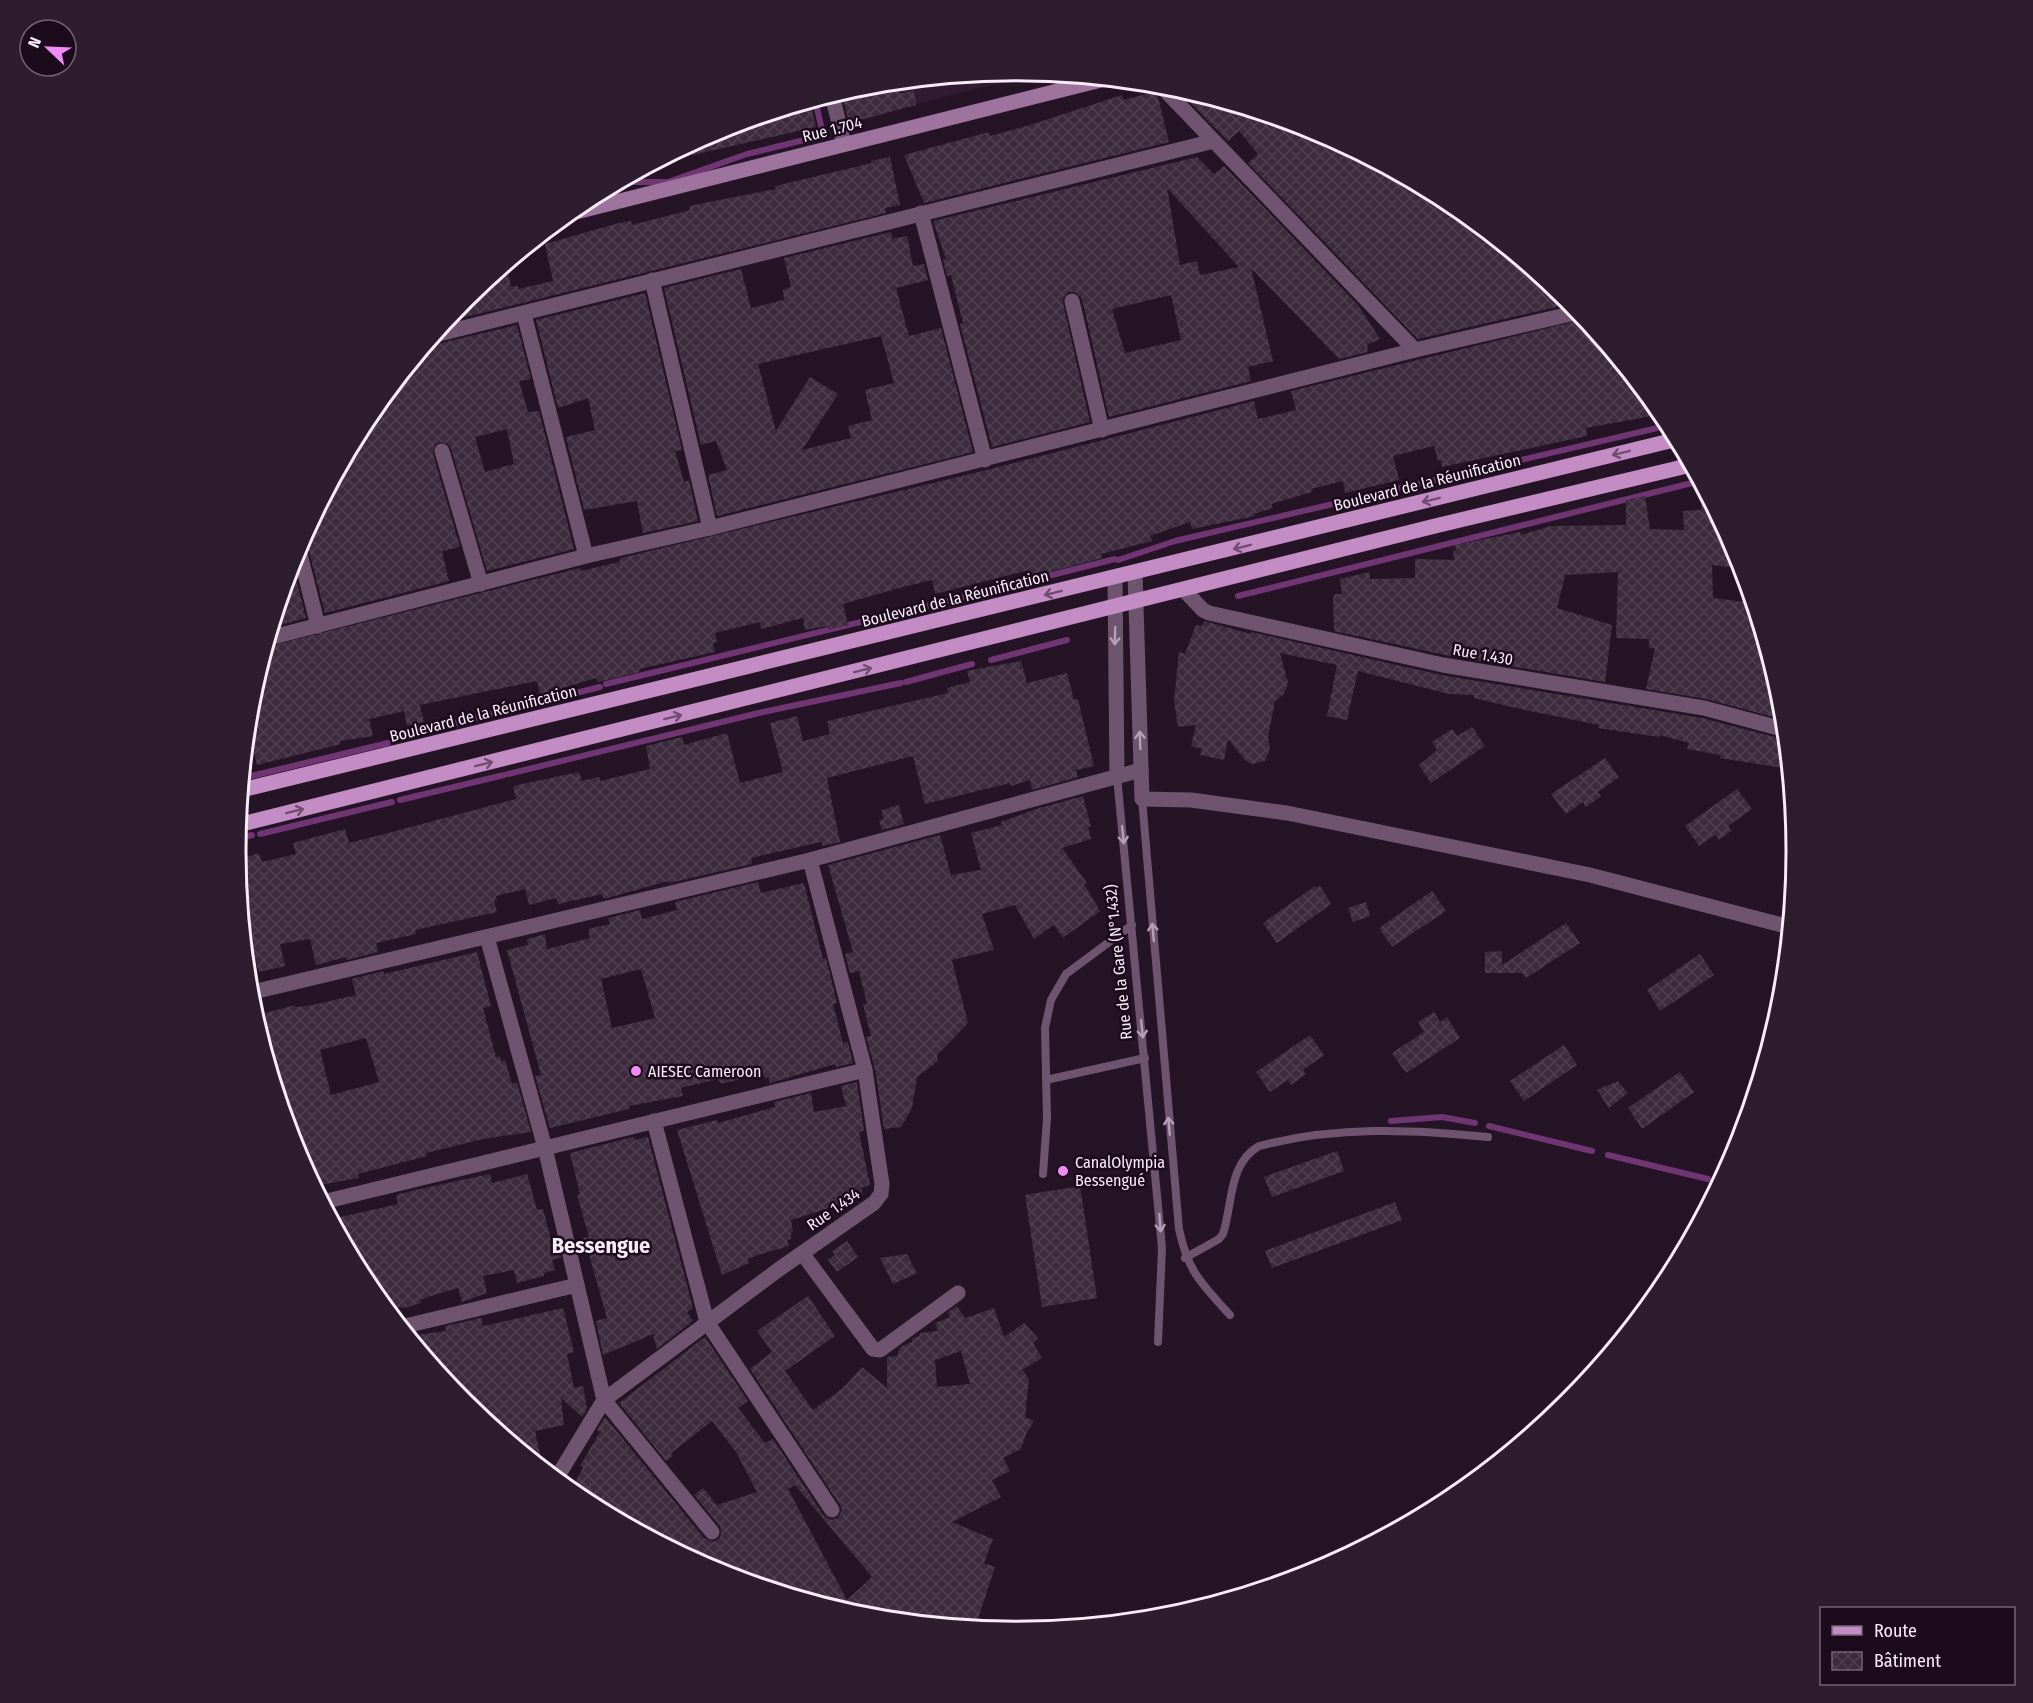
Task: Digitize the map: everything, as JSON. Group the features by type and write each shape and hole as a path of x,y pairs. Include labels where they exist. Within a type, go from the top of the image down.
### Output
{"main road":[{"name":"Boulevard de la Réunification","path":"249,788 1668,441"},
{"path":"247,823 1684,467"}],"street":[{"name":"Rue 1.704","path":"594,208 1083,85"},
{"path":"1172,97 1415,350"},
{"path":"834,103 844,144"},
{"path":"448,332 1214,141"},
{"path":"921,213 985,460"},
{"path":"652,280 710,528"},
{"path":"1072,301 1102,430"},
{"path":"524,314 586,556"},
{"path":"277,636 586,556 710,528 1415,350 1568,314"},
{"path":"442,451 481,584"},
{"path":"302,564 318,626"},
{"path":"1135,573 1142,799 1191,800 1287,813 1590,875 1783,925"},
{"name":"Rue de la Gare (N°1.432)","path":"1115,578 1117,777"},
{"name":"Rue 1.430","path":"1184,590 1197,605 1209,613 1291,633 1453,667 1704,708 1776,727"},
{"path":"259,991 810,860 1141,770"},
{"name":"Rue 1.434","path":"560,1472 604,1400 707,1322 874,1203 881,1194 882,1184 865,1070 810,860"},
{"path":"487,937 545,1148 604,1400 712,1532"},
{"path":"329,1200 865,1070"},
{"path":"654,1121 707,1322 832,1510"},
{"path":"802,1253 873,1349 880,1350 958,1293"},
{"path":"408,1325 577,1284"}],"lane":[{"name":"Rue de la Gare (N°1.432)","path":"1117,777 1162,1248 1158,1342"},
{"path":"1142,799 1174,1178 1185,1258 1198,1281 1230,1315"},
{"path":"1042,1174 1047,1118 1045,1028 1051,1000 1066,974 1132,926"},
{"path":"1046,1080 1145,1058"},
{"path":"1185,1258 1219,1239 1223,1234 1236,1173 1247,1153 1259,1146 1352,1131 1415,1130 1488,1137"}],"shaded area":[{"path":"1007,81 849,121 844,101 916,88"}],"building":[{"path":"914,90 916,105 849,123 844,101"},
{"path":"1149,93 1156,94 1169,142 924,203 904,155 989,132 990,136 1030,125 1122,95 1123,100"},
{"path":"1189,101 1264,122 1311,140 1357,160 1402,184 1486,240 1525,272 1560,306 1418,339 1248,163 1258,154 1239,131 1228,141"},
{"path":"812,109 816,127 682,157 769,122"},
{"path":"890,157 900,205 885,208 886,213 461,318 508,272 511,287 518,286 518,289 553,281 545,244 619,223 631,221 632,225 690,210 689,206 776,189 775,186 872,163 871,161"},
{"path":"1197,157 1214,174 1224,166 1358,305 1380,339 1367,345 1368,352 1339,359 1251,268 1273,361 1248,367 1251,381 1109,417 1082,299 1075,292 1069,292 1063,298 1063,303 1090,422 992,447 960,324 963,323 951,275 947,276 943,260 946,259 933,221","holes":["1167,187 1168,189 1239,267 1200,275 1197,261 1180,265","1171,295 1181,340 1125,353 1112,309"]},
{"path":"891,232 892,239 907,236 913,266 924,264 928,280 896,288 909,336 941,328 973,452 717,516 708,475 727,470 716,441 701,445 664,288 741,269 751,308 784,300 783,290 791,287 784,258","holes":["881,336 894,383 865,390 872,420 848,426 851,438 802,450 838,394 810,377 776,431 758,364"]},
{"path":"645,293 682,450 675,451 684,482 689,480 698,521 643,533 637,501 584,510 566,437 595,430 588,398 558,408 536,320"},
{"path":"1575,321 1628,382 1652,416 1586,428 1587,436 1442,467 1434,446 1393,456 1399,480 1345,493 1343,481 1311,489 1312,492 1271,504 1273,508 1254,514 1255,516 1192,529 1190,522 1150,536 1152,541 1101,554 1102,558 1031,577 1029,570 935,594 932,580 899,588 843,604 848,625 829,630 828,626 805,630 803,618 761,629 760,622 715,633 717,642 713,643 715,652 639,669 640,672 598,682 596,678 540,695 537,681 420,705 424,722 407,726 404,711 369,719 373,736 340,741 341,744 257,765 253,749 261,701 274,645 580,568 581,571 619,562 621,558 987,470 1254,401 1258,419 1296,410 1291,391"},
{"path":"517,325 531,379 519,381 528,412 539,411 574,549 487,571 451,448 448,444 440,442 435,445 433,454 460,547 442,551 449,581 325,613 308,549 325,511 349,466 405,382 436,344","holes":["507,429 514,464 485,472 475,437"]},
{"path":"1645,496 1650,529 1684,530 1683,511 1701,510 1702,500 1732,567 1712,565 1713,598 1745,602 1761,652 1775,717 1706,699 1646,689 1655,648 1649,648 1649,639 1616,638 1618,572 1565,575 1557,608 1612,625 1605,682 1445,655 1334,631 1333,599 1334,594 1342,594 1340,579 1369,572 1370,579 1415,578 1415,559 1454,560 1455,545 1520,532 1521,535 1551,526 1626,525 1626,500"},
{"path":"296,580 306,618 281,625"},
{"path":"1204,621 1251,634 1251,632 1441,675 1702,718 1778,738 1782,768 1720,758 1721,755 1687,749 1689,743 1660,735 1659,737 1598,728 1599,725 1474,698 1474,695 1449,694 1358,671 1347,720 1327,716 1337,665 1280,653 1288,683 1284,694 1275,701 1268,737 1270,749 1265,761 1252,764 1246,761 1228,739 1224,760 1200,755 1202,749 1191,746 1196,725 1178,727 1174,701 1179,652 1185,654 1196,625 1202,626"},
{"path":"1021,661 1027,683 1067,673 1074,700 1078,699 1094,766 1076,770 1078,777 1032,790 1030,780 925,804 913,756 827,778 840,842 823,846 821,842 751,858 752,864 669,883 668,881 604,899 602,894 558,904 556,898 529,905 525,889 496,896 497,900 494,901 497,912 415,930 416,934 376,943 378,952 347,960 346,957 316,965 310,939 280,944 285,966 259,972 253,951 246,857 259,853 262,862 296,854 293,843 345,829 349,843 516,799 513,786 579,772 582,781 599,777 600,781 650,769 646,746 682,737 684,745 727,733 740,783 783,772 770,723 797,716 803,741 830,734 827,721 948,693 947,688 970,682 967,671"},
{"path":"1472,727 1485,746 1431,783 1419,765 1437,750 1432,742 1452,729 1457,736"},
{"path":"1605,758 1619,777 1598,792 1601,796 1586,807 1583,802 1566,814 1551,794"},
{"path":"1737,789 1752,809 1728,826 1731,831 1719,840 1715,835 1699,846 1685,826"},
{"path":"1083,796 1091,827 1088,827 1091,839 1062,848 1087,883 1084,884 1100,911 1063,938 1054,925 1034,939 1015,905 982,914 994,950 952,960 968,1023 937,1055 938,1061 917,1077 912,1108 901,1127 884,1129 875,1069 866,1037 871,1036 863,1004 867,1004 859,971 850,973 845,954 853,952 828,865 940,835 951,875 981,870 971,833 1002,825 1001,822 1036,809"},
{"path":"899,805 904,824 882,830 879,821 883,820 882,810"},
{"path":"758,882 761,893 804,883 823,959 826,958 831,978 837,1003 833,1004 843,1043 848,1042 853,1063 836,1067 835,1064 770,1083 769,1077 765,1078 763,1073 721,1084 718,1079 681,1088 683,1096 629,1106 629,1109 550,1128 535,1076 541,1075 507,950 528,945 527,939 545,934 547,949 590,938 588,929 610,924 608,918 640,910 642,919 677,910 675,902","holes":["641,969 655,1018 612,1028 601,979"]},
{"path":"1315,886 1316,888 1320,886 1331,904 1277,943 1263,923"},
{"path":"1432,891 1446,911 1392,947 1379,928"},
{"path":"1366,902 1370,916 1353,922 1348,908"},
{"path":"1566,923 1580,943 1526,978 1522,973 1485,973 1485,952 1502,951 1502,965"},
{"path":"477,952 491,1006 483,1008 496,1057 500,1056 501,1061 505,1060 512,1084 517,1082 531,1132 483,1139 426,1153 427,1156 358,1174 359,1178 322,1185 287,1099 264,1013 295,1005 295,1007 308,1006 356,995 352,979 383,971 384,974","holes":["366,1038 379,1082 331,1095 320,1050"]},
{"path":"1700,954 1714,975 1660,1011 1647,990"},
{"path":"1434,1012 1440,1022 1447,1017 1460,1038 1406,1073 1392,1053 1424,1032 1418,1022"},
{"path":"1310,1035 1324,1055 1303,1070 1306,1074 1291,1085 1288,1080 1270,1092 1256,1072"},
{"path":"1564,1045 1577,1065 1524,1101 1510,1081"},
{"path":"1680,1072 1694,1092 1642,1129 1628,1108"},
{"path":"1618,1081 1628,1093 1609,1108 1597,1090"},
{"path":"857,1082 864,1131 859,1132 870,1185 861,1188 863,1195 838,1201 839,1205 791,1220 793,1232 791,1239 787,1240 789,1246 748,1259 749,1263 722,1275 677,1130 717,1120 718,1123 775,1107 774,1102 811,1093 814,1112 846,1106 841,1086"},
{"path":"633,1137 635,1140 648,1137 693,1308 687,1312 693,1321 657,1349 653,1334 603,1355 596,1321 607,1318 588,1251 580,1253 577,1240 589,1237 577,1195 580,1194 570,1153"},
{"path":"1337,1151 1344,1171 1272,1197 1264,1177"},
{"path":"490,1174 492,1183 527,1174 537,1210 543,1209 552,1244 557,1243 561,1258 552,1260 555,1270 544,1273 544,1276 517,1283 514,1270 483,1276 487,1293 462,1302 458,1288 420,1300 421,1303 404,1308 395,1307 339,1218 398,1204 396,1195"},
{"path":"1080,1186 1097,1298 1042,1307 1025,1195"},
{"path":"1395,1202 1402,1220 1272,1268 1265,1251"},
{"path":"847,1241 858,1257 837,1272 828,1260 835,1255 832,1251"},
{"path":"907,1254 917,1273 893,1284 880,1258"},
{"path":"808,1296 835,1336 785,1371 813,1410 843,1388 862,1367 887,1388 887,1357 897,1356 900,1347 912,1342 912,1339 920,1333 938,1331 935,1323 950,1317 948,1312 957,1306 965,1318 994,1308 1004,1337 1024,1323 1038,1338 1033,1343 1042,1358 1022,1370 1029,1379 1025,1417 1034,1421 1021,1449 1003,1458 1010,1471 992,1480 1001,1497 952,1522 993,1539 984,1563 995,1567 977,1620 916,1615 866,1607 817,1596 769,1581 676,1543 631,1519 575,1483 583,1468 580,1466 600,1432 597,1430 605,1417 704,1538 713,1542 719,1539 720,1526 694,1495 703,1488 717,1505 757,1492 736,1452 712,1421 671,1453 673,1456 666,1461 619,1403 705,1337 748,1401 738,1408 765,1443 773,1439 824,1516 832,1520 838,1518 842,1510 840,1505 750,1369 772,1352 757,1331","holes":["961,1351 970,1384 937,1387 935,1360","795,1485 872,1577 847,1600 788,1489"]},
{"path":"563,1308 574,1352 567,1354 574,1388 583,1386 587,1409 582,1417 561,1398 564,1425 535,1431 541,1458 508,1431 472,1396 416,1335 446,1331 445,1326 481,1318 483,1326"}],"waterway":[{"path":"817,107 822,130"},
{"path":"635,182 668,182 747,154 816,137"},
{"path":"1118,560 1175,541 1660,427"},
{"path":"1238,596 1693,483"},
{"path":"957,599 1115,559"},
{"path":"606,684 947,601"},
{"path":"991,660 1067,640"},
{"path":"906,682 972,664"},
{"path":"508,774 763,712 901,683"},
{"path":"443,726 600,687"},
{"path":"250,776 388,743"},
{"path":"400,800 504,775"},
{"path":"260,834 392,802"},
{"path":"247,836 252,835"},
{"path":"1391,1121 1442,1117 1475,1123"},
{"path":"1489,1126 1592,1151"},
{"path":"1608,1155 1708,1179"}],"place":[{"name":"AIESEC Cameroon","path":"636,1071"},
{"name":"CanalOlympia Bessengué","path":"1063,1171"}],"district":[{"name":"Bessengue","path":"601,1245"}]}
